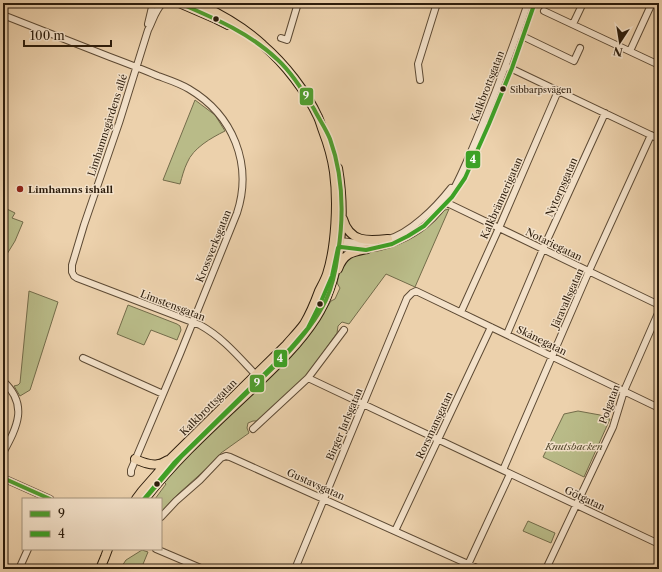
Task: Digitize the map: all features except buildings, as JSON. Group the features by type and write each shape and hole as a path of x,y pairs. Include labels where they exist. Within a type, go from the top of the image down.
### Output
{"main road":[{"path":"179,3 239,31 260,45 279,61"},
{"path":"197,3 217,12 237,24 264,45 295,79 308,98 318,117 330,153 334,173 337,244"},
{"name":"Kalkbrottsgatan","path":"137,498 170,459 286,345 303,324 315,301 327,274 342,225 341,186 337,163 331,141 318,117"},
{"path":"342,213 346,227 354,236 368,240 388,239"},
{"name":"Kalkbrottsgatan","path":"146,498 185,452 271,371 304,335 316,318 331,286 337,244"},
{"path":"331,286 342,260 346,255 355,251 367,249"},
{"path":"135,459 156,465 170,459"},
{"path":"100,569 107,553"}],"street":[{"name":"Limhamnsgårdens allé","path":"148,30 152,3"},
{"name":"Limhamnsgårdens allé","path":"72,272 72,265 84,225 119,123 148,30 156,12 163,3"},
{"path":"281,38 287,40 298,3"},
{"path":"420,80 418,64 437,3"},
{"name":"Kalkbrottsgatan","path":"337,244 367,249 390,244 415,232 426,225 435,216 460,175 492,102 528,3"},
{"path":"573,24 583,3"},
{"path":"630,51 652,3"},
{"path":"544,11 659,65"},
{"name":"Krossverksgatan","path":"3,15 182,85 209,103 222,119 231,132 240,157 243,178 241,202 234,223 135,459 131,473"},
{"path":"518,34 574,61 580,48"},
{"path":"506,66 659,139"},
{"name":"Kalkbrännerigatan","path":"461,312 558,92"},
{"name":"Nytorpsgatan","path":"507,334 543,249 605,113"},
{"name":"Järavallsgatan","path":"502,470 589,271 651,135"},
{"name":"Kalkbrottsgatan","path":"337,244 366,244 388,239 405,231 420,221 444,201"},
{"name":"Notariegatan","path":"444,201 659,305"},
{"name":"Limstensgatan","path":"72,272 77,278 193,322 210,331 255,374"},
{"name":"Skånegatan","path":"416,290 659,408"},
{"name":"Birger Jarlsgatan","path":"298,568 324,499 407,298 416,290"},
{"name":"Polgatan","path":"546,569 612,426 624,391 659,311"},
{"name":"Rorsmansgatan","path":"395,531 491,327"},
{"path":"253,428 308,378 344,330"},
{"path":"83,358 163,394"},
{"name":"Götgatan","path":"308,378 576,505 658,541"},
{"path":"3,381 8,385 18,406 18,419 14,432 3,453"},
{"name":"Gustavsgatan","path":"162,516 176,500 200,480 221,458 226,456 395,531 467,567 479,569"},
{"path":"467,567 510,474"},
{"path":"3,478 48,498"},
{"path":"19,569 28,550"},
{"path":"158,550 192,567 203,569"}],"green space":[{"path":"195,100 215,115 225,131 208,140 198,148 186,165 180,184 163,180"},
{"path":"3,207 15,213 12,218 23,222 3,265"},
{"path":"449,209 415,287 386,274 349,324 342,322 338,326 337,333 304,379 258,421 248,423 247,428 249,433 221,453 217,459 177,495 162,512 162,498 156,498 166,484 163,481 176,466 292,354 312,331 331,301 335,299 340,288 337,283 341,266 348,258 366,252 378,251 393,247 410,239 432,223 445,210"},
{"path":"29,291 58,302 30,390 20,396 14,386 20,383"},
{"path":"128,305 180,326 181,330 177,340 151,330 144,345 117,334"},
{"name":"Knutsbacken","path":"578,411 600,415 610,419 584,477 543,457 564,414"},
{"path":"528,521 555,533 551,543 523,531"},
{"path":"142,550 148,552 141,569 120,569 126,560"}],"transit line":[{"name":"9","path":"146,498 182,456 285,356 313,322 326,300 332,283 340,239 342,210 338,167 330,139 314,109 293,77 267,50 244,34 179,3"},
{"name":"4","path":"145,498 174,463 290,349 308,328 332,276 338,248 341,247 366,250 392,244 424,226 452,197 465,178 489,124 512,68 534,5"},
{"name":"9","path":"3,478 48,498"}],"place":[{"name":"Sibbarpsvägen","path":"503,89"},
{"name":"Limhamns ishall","path":"20,189"}]}
